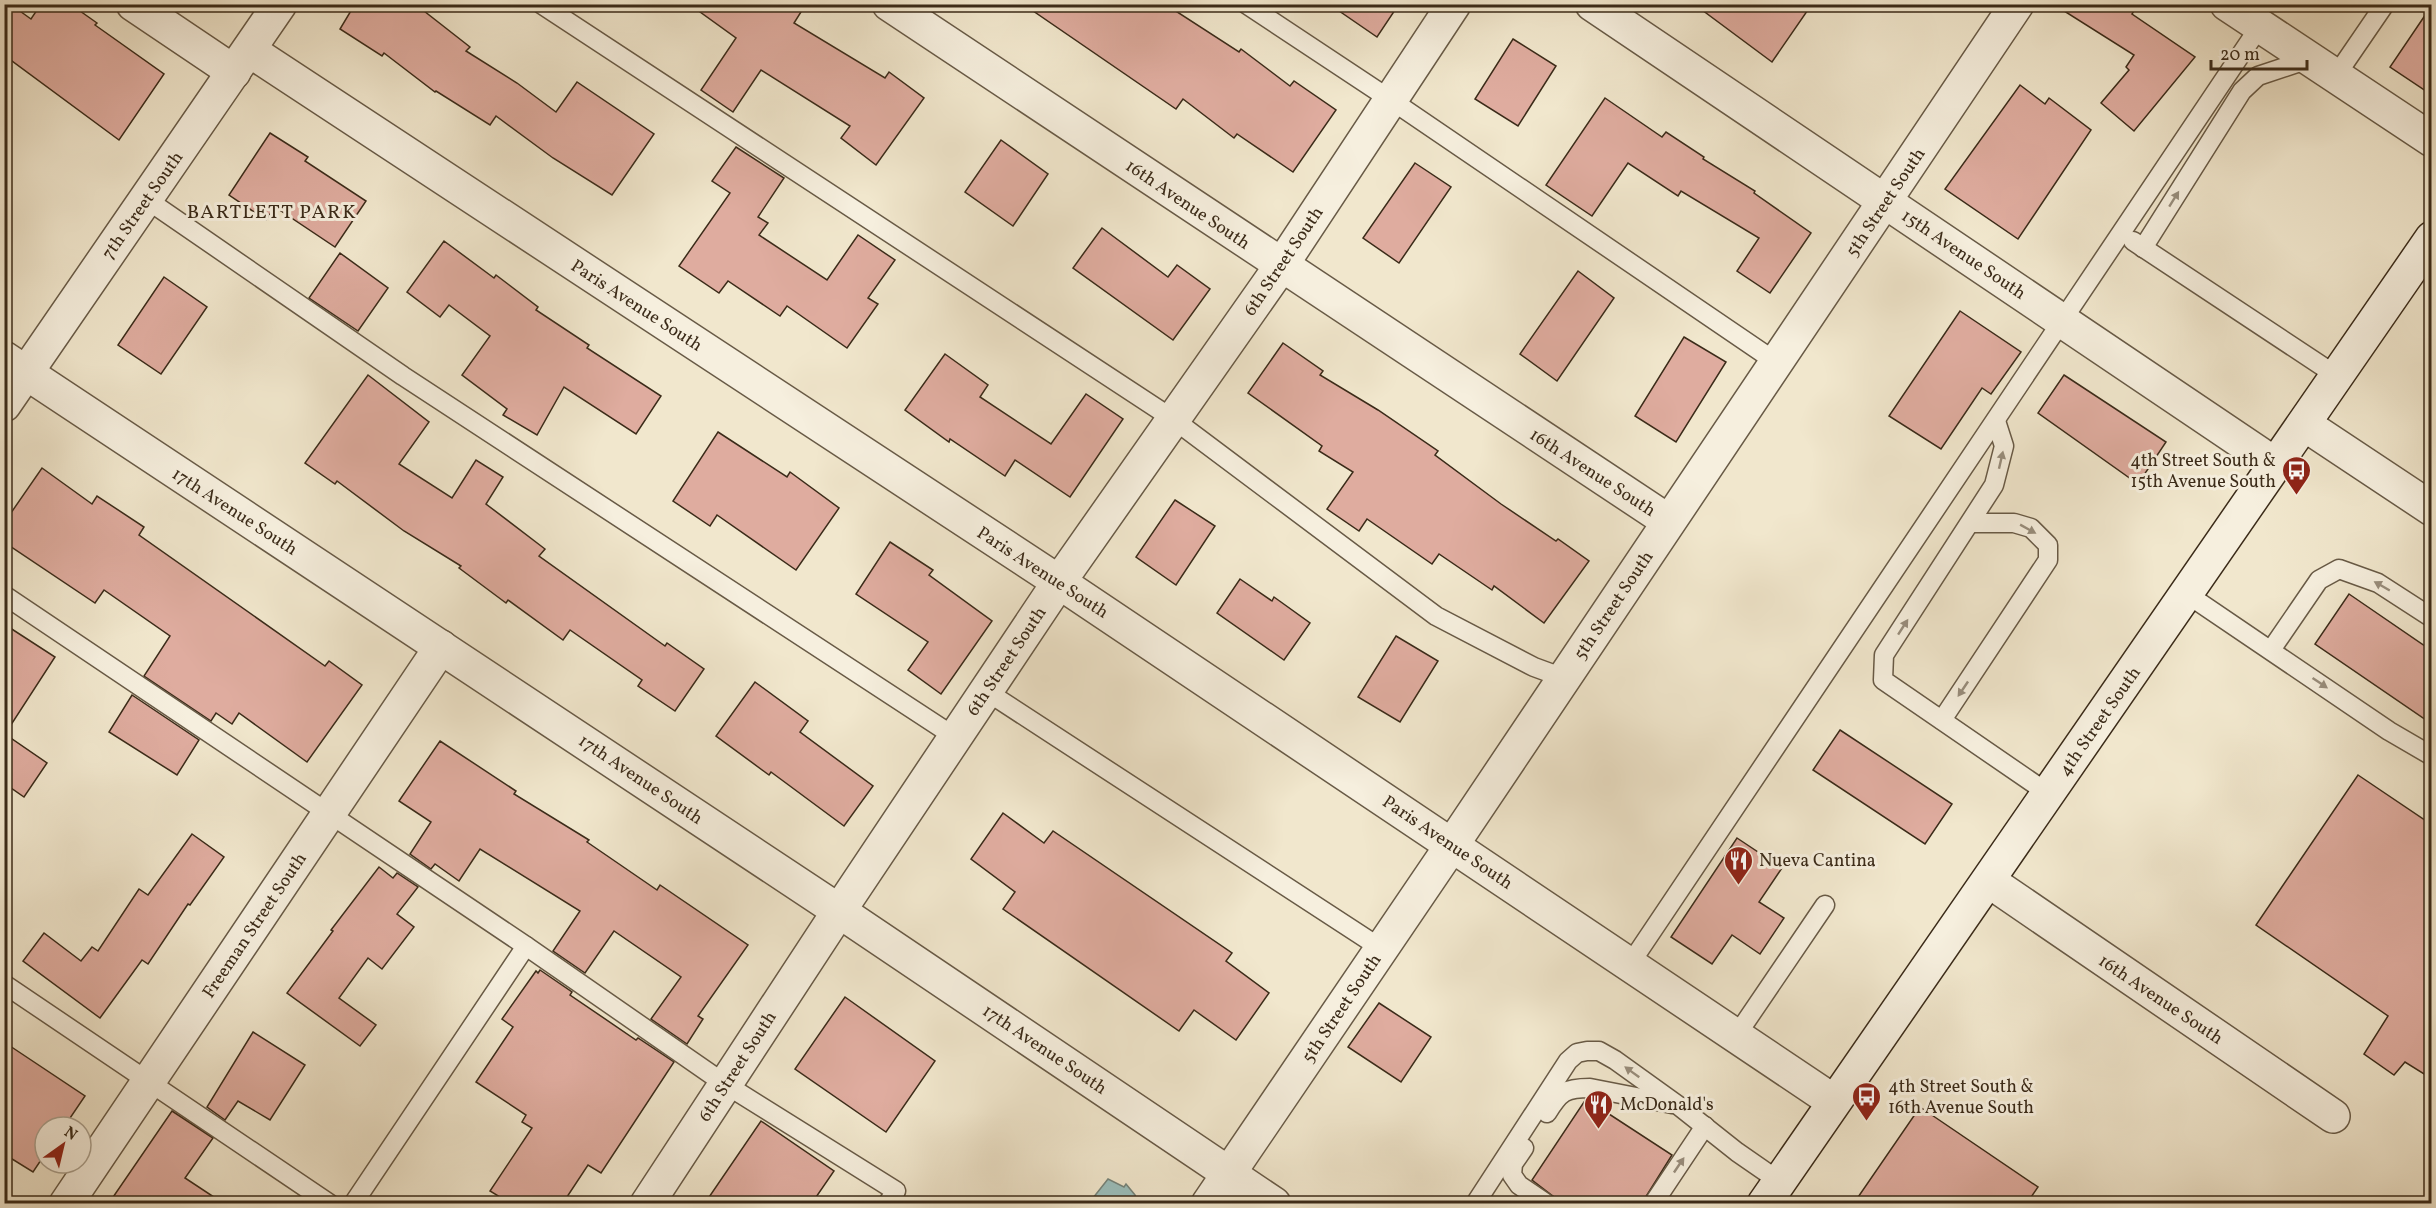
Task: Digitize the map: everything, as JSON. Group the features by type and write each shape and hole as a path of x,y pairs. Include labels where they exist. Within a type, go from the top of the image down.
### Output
{"street":[{"name":"Paris Avenue South","path":"133,4 241,61 1059,582 1833,1101"},
{"name":"7th Street South","path":"4,405 15,365 146,199 280,4"},
{"name":"16th Avenue South","path":"889,4 1668,521"},
{"name":"6th Street South","path":"647,1203 955,736 1059,582 1281,266 1454,4"},
{"name":"15th Avenue South","path":"1592,4 2276,465"},
{"name":"5th Street South","path":"1208,1203 1382,949 2017,4"},
{"path":"2227,4 2432,140"},
{"name":"4th Street South","path":"1772,1192 2432,238"},
{"name":"17th Avenue South","path":"15,365 839,910 1274,1203"},
{"path":"2304,424 2432,509"},
{"name":"Freeman Street South","path":"66,1203 441,647"},
{"name":"16th Avenue South","path":"1989,881 2333,1116"}],"lane":[{"path":"541,4 1173,419 1436,615 1534,667 1564,678"},
{"path":"1246,4 1776,362"},
{"path":"2143,248 2242,91 2258,76 2322,68 2385,4"},
{"path":"1630,964 2260,26"},
{"path":"146,199 403,376 955,736"},
{"path":"2121,234 2337,376"},
{"path":"1996,421 2004,446 1994,485 1972,523 1884,655 1883,680 2049,794"},
{"path":"1941,720 2048,560 2048,545 2031,528 2014,523 1972,523"},
{"path":"2271,650 2319,580 2339,569 2378,583 2432,618"},
{"path":"2187,594 2389,731 2432,756"},
{"path":"4,595 526,946 725,1084 896,1191 886,1203"},
{"path":"986,691 1382,949"},
{"path":"1736,1036 1826,905"},
{"path":"353,1203 526,946"},
{"path":"4,984 330,1203"},
{"path":"1474,1203 1568,1061 1577,1053 1599,1051 1679,1106 1737,1152 1772,1192"},
{"path":"1547,1203 1519,1185 1512,1175 1513,1164 1558,1097 1568,1089 1590,1088 1679,1106"},
{"path":"1653,1203 1705,1126"}],"water":[{"path":"1108,1179 1124,1187 1126,1184 1138,1203 1089,1203"}],"building":[{"path":"4,4 10,4 31,19 41,4 70,4 97,23 95,25 164,74 119,140 4,55"},
{"path":"355,4 415,4 470,47 466,51 517,83 556,112 577,82 654,134 612,195 553,158 496,116 490,125 435,92 384,53 382,56 340,29"},
{"path":"689,4 806,4 794,23 885,78 889,72 924,98 876,165 841,138 850,126 761,70 733,112 701,90 736,38"},
{"path":"1023,4 1165,4 1239,52 1241,49 1290,86 1294,81 1336,110 1293,172 1237,134 1234,138 1183,99 1176,109"},
{"path":"1329,4 1399,4 1377,37"},
{"path":"1694,4 1812,4 1772,62"},
{"path":"2053,4 2138,4 2132,14 2195,57 2134,131 2101,103 2129,70 2126,67 2134,55"},
{"path":"2432,5 2432,95 2390,67"},
{"path":"1513,39 1556,66 1518,126 1475,99"},
{"path":"2020,85 2045,104 2049,98 2091,130 2018,239 1945,189"},
{"path":"1605,98 1662,137 1666,132 1704,157 1703,159 1755,191 1754,193 1811,233 1770,293 1737,271 1759,238 1681,191 1678,196 1628,163 1592,216 1546,185"},
{"path":"270,133 308,157 305,161 366,201 335,247 275,207 266,220 229,195"},
{"path":"1001,140 1048,174 1013,226 965,192"},
{"path":"736,147 784,178 758,217 768,223 759,235 827,280 858,235 895,260 868,298 878,304 847,348 787,306 780,316 728,281 719,293 679,266 730,193 712,181"},
{"path":"1415,163 1451,187 1399,263 1363,238"},
{"path":"1102,228 1168,277 1177,265 1210,289 1173,340 1073,268"},
{"path":"444,241 494,278 496,275 538,307 536,310 589,345 587,348 661,396 636,434 564,387 537,435 503,415 507,409 462,375 490,336 449,305 440,317 407,292"},
{"path":"340,253 388,288 358,331 309,298"},
{"path":"1578,271 1614,298 1557,381 1520,354"},
{"path":"164,277 207,307 161,374 118,345"},
{"path":"1960,311 2021,352 1991,394 1982,388 1941,449 1889,416"},
{"path":"1684,337 1726,362 1676,442 1635,416"},
{"path":"1283,343 1323,371 1320,375 1378,410 1438,451 1435,455 1501,504 1589,561 1544,623 1494,586 1492,590 1439,554 1432,564 1367,519 1359,531 1327,509 1353,472 1319,451 1322,446 1248,393"},
{"path":"945,354 988,385 980,397 1051,444 1086,394 1123,419 1070,497 1015,460 1005,476 950,439 949,442 905,410"},
{"path":"368,375 429,422 399,464 452,498 476,460 503,477 486,504 545,549 539,556 665,646 667,643 704,669 675,711 638,686 642,680 570,630 563,640 508,600 506,603 459,568 461,566 404,531 337,481 335,484 305,463"},
{"path":"2064,375 2166,442 2138,484 2038,413"},
{"path":"718,432 787,477 790,472 839,508 796,570 717,515 710,526 673,501"},
{"path":"42,468 92,504 97,496 144,527 139,535 325,666 329,661 362,685 307,762 239,713 232,724 216,713 211,721 144,676 170,636 104,590 95,603 4,542 4,523"},
{"path":"1175,500 1215,526 1176,585 1136,557"},
{"path":"890,542 933,570 929,575 992,621 941,694 908,670 928,642 856,594"},
{"path":"1240,579 1272,601 1274,597 1310,623 1284,660 1217,613"},
{"path":"2349,594 2432,651 2432,724 2315,644"},
{"path":"4,624 55,657 5,734 47,763 24,797 4,783"},
{"path":"1396,636 1438,661 1400,722 1358,697"},
{"path":"755,682 808,721 800,732 873,786 844,826 771,772 769,775 716,736"},
{"path":"132,695 199,740 177,775 109,732"},
{"path":"1840,730 1952,804 1925,844 1813,770"},
{"path":"440,741 516,791 514,794 589,840 587,842 657,890 660,885 748,945 698,1016 703,1019 687,1044 651,1019 681,977 614,931 585,973 553,951 580,911 480,849 459,881 435,864 431,869 410,854 431,822 399,801"},
{"path":"2358,775 2432,825 2432,1079 2405,1062 2394,1075 2364,1054 2388,1016 2256,925"},
{"path":"1003,813 1044,843 1053,831 1232,953 1226,961 1269,993 1236,1040 1194,1010 1179,1031 1003,909 1015,892 971,859"},
{"path":"192,834 224,857 190,905 188,904 148,964 142,960 100,1018 23,961 44,933 81,961 92,947 98,951 139,889 148,895"},
{"name":"Nueva Cantina","path":"1737,838 1782,868 1759,902 1784,918 1760,954 1732,935 1712,964 1671,937"},
{"path":"379,867 393,878 397,873 418,887 397,914 414,927 382,969 368,958 339,998 376,1025 360,1046 287,993"},
{"path":"540,970 572,992 570,995 636,1040 638,1038 674,1062 601,1173 588,1165 563,1203 510,1203 490,1191 532,1128 522,1122 526,1115 476,1082 513,1027 502,1019 536,971 538,973"},
{"path":"845,997 935,1061 886,1132 795,1069"},
{"path":"1379,1003 1431,1037 1401,1082 1348,1047"},
{"path":"253,1032 305,1065 270,1120 238,1101 225,1120 207,1107"},
{"path":"4,1042 85,1096 72,1115 33,1115 33,1172 4,1154"},
{"name":"McDonald's","path":"1586,1099 1672,1155 1642,1203 1562,1203 1532,1180"},
{"path":"1920,1107 2038,1187 2027,1203 1854,1203"},
{"path":"172,1111 213,1138 185,1178 223,1203 109,1203"},
{"path":"761,1121 834,1171 812,1203 705,1203"}],"place":[{"name":"4th Street South & 15th Avenue South","path":"2297,496"},
{"name":"Nueva Cantina","path":"1738,886"},
{"name":"4th Street South & 16th Avenue South","path":"1867,1122"},
{"name":"McDonald's","path":"1599,1130"}],"district":[{"name":"BARTLETT PARK","path":"272,211"}]}
